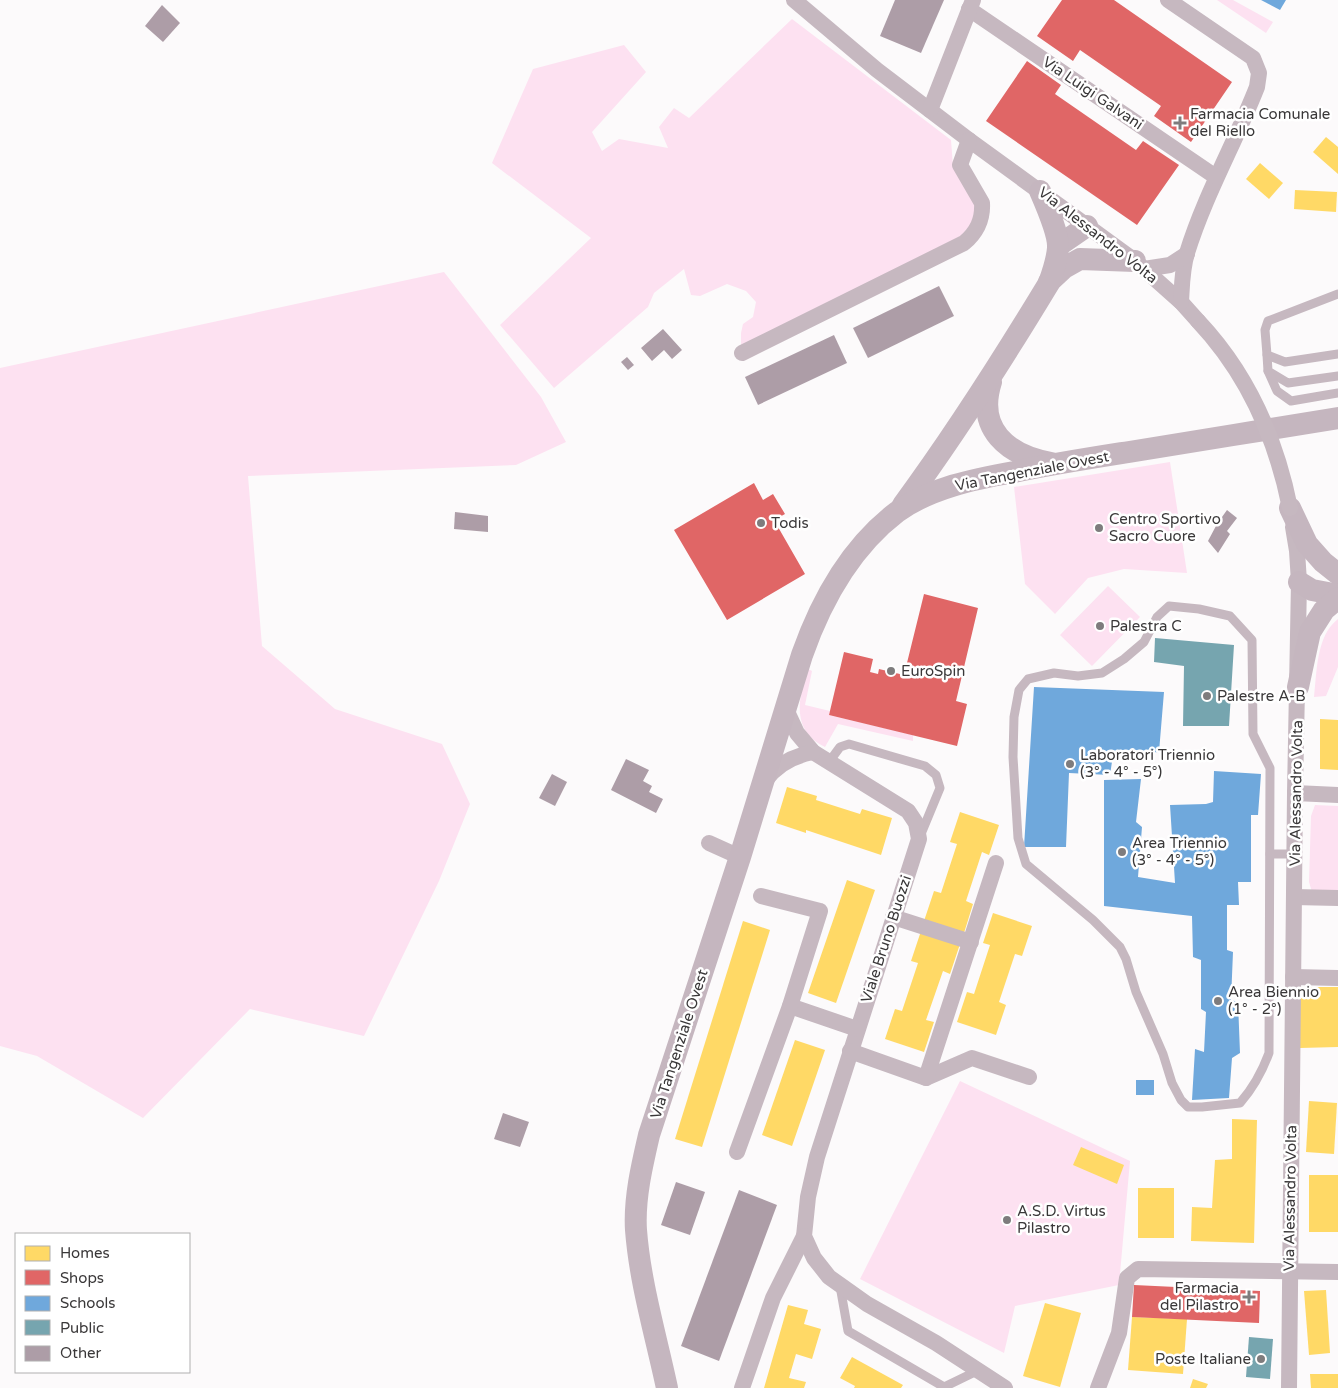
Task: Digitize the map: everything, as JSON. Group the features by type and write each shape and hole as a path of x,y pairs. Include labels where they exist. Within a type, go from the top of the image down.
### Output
{"main road":[{"path":"897,512 945,448 992,376 1048,283 1055,266 1058,246 1048,210 1040,191"},
{"path":"1058,246 1087,226"},
{"path":"1080,259 1087,226"},
{"path":"1048,283 1064,268 1080,259 1140,265"},
{"path":"992,376 987,406 990,424 997,436 1019,453 1031,458 1055,463"},
{"name":"Via Tangenziale Ovest","path":"667,1388 644,1280 636,1229 640,1178 649,1136 740,857 785,707 811,630 832,587 856,554 897,512 924,496 939,490 988,477 1055,463 1338,418"},
{"path":"1290,508 1307,544 1338,576"},
{"path":"1299,582 1315,578 1338,576"},
{"path":"1299,582 1312,590 1338,597"},
{"path":"1298,686 1310,632 1324,610 1338,597"}],"street":[{"name":"Via Alessandro Volta","path":"794,0 877,70 1140,265 1181,302 1232,362 1254,400 1275,452 1290,508 1297,551 1299,582 1294,854 1289,1388"},
{"path":"1168,0 1253,58 1258,68 1259,80 1216,177 1187,254 1182,278 1181,302"},
{"path":"930,110 971,4"},
{"name":"Via Luigi Galvani","path":"971,4 1216,177"},
{"path":"742,353 964,243 979,223 982,210 982,203 960,166 969,140"},
{"path":"1140,265 1170,265 1187,254"},
{"path":"1165,288 1170,265"},
{"path":"785,707 797,733 813,752 908,811 916,822 919,839"},
{"path":"763,783 777,767 786,761 813,752"},
{"path":"1295,793 1338,795"},
{"name":"Viale Bruno Buozzi","path":"742,1388 773,1298 804,1236 808,1197 816,1163 850,1051 919,839"},
{"path":"709,843 740,857"},
{"path":"926,1078 996,863"},
{"path":"738,1152 790,1006 820,911 761,896"},
{"path":"1294,897 1338,898"},
{"path":"893,917 971,942"},
{"path":"1293,977 1338,978"},
{"path":"790,1006 857,1029"},
{"path":"850,1051 926,1078 972,1058 1029,1076"},
{"path":"804,1236 814,1258 840,1286 979,1370 1005,1388"},
{"path":"1098,1388 1119,1333 1127,1278 1138,1269 1289,1273 1338,1272"}],"lane":[{"path":"1338,294 1268,322 1265,330 1268,371 1277,391 1291,401 1338,393"},
{"path":"1267,355 1285,362 1338,354"},
{"path":"1268,371 1288,383 1338,376"},
{"path":"1169,606 1198,609 1230,616 1252,640 1252,734 1270,768 1270,854 1269,1053 1261,1075 1240,1103 1188,1107 1181,1100 1172,1083 1163,1054 1136,992 1120,947 1093,920 1026,864 1018,838 1013,757 1014,717 1019,690 1028,679 1054,673 1078,676 1102,673 1124,659 1144,642 1157,617 1169,606"},
{"path":"829,762 840,747 849,744 925,766 931,770 936,775 940,788 919,839"},
{"path":"1270,854 1294,854"},
{"path":"840,1286 848,1331 944,1387 979,1370"}],"shaded area":[{"path":"1217,0 1233,0 1273,22 1266,33"},
{"path":"792,19 951,140 953,166 976,205 974,221 960,237 741,346 743,324 753,317 756,302 746,291 727,284 700,296 691,295 684,269 654,293 648,307 554,388 500,325 591,238 492,163 533,69 624,45 646,72 592,132 602,151 619,139 668,148 659,127 674,108 689,118"},
{"path":"444,272 541,397 566,442 516,465 248,476 262,646 335,709 442,744 470,804 439,881 364,1036 250,1009 143,1118 37,1056 0,1046 0,368"},
{"name":"Centro Sportivo Sacro Cuore","path":"1170,462 1187,573 1124,569 1088,578 1055,614 1025,584 1014,487"},
{"name":"Palestra C","path":"1108,586 1140,617 1092,666 1060,635"},
{"path":"1338,619 1338,667 1326,696 1314,697 1317,666 1325,635"},
{"path":"808,669 812,671 805,705 830,711 829,715 913,735 913,741 838,724 825,747 814,740 802,723 800,713 802,691"},
{"path":"1315,805 1338,806 1338,893 1312,892 1309,882 1311,816"},
{"name":"A.S.D. Virtus Pilastro","path":"960,1081 1130,1161 1119,1285 1015,1306 1004,1353 860,1279"}],"building: Homes":[{"path":"1326,137 1338,147 1338,174 1313,152"},
{"path":"1260,163 1283,183 1269,199 1246,179"},
{"path":"1295,190 1337,192 1336,212 1294,209"},
{"path":"1320,719 1338,720 1338,770 1320,769"},
{"path":"787,787 817,796 816,800 860,814 862,809 892,818 881,855 806,830 806,833 776,823"},
{"path":"960,812 999,825 989,855 982,852 966,901 973,904 964,933 924,921 934,891 941,893 957,844 950,842"},
{"path":"847,880 875,890 836,1003 808,993"},
{"path":"993,913 1032,926 1022,956 1015,954 999,1002 1006,1005 996,1035 957,1022 967,992 974,994 990,945 983,943"},
{"path":"743,921 770,930 702,1147 675,1139"},
{"path":"921,931 960,944 950,974 943,971 926,1020 934,1022 924,1052 885,1039 895,1009 902,1011 918,963 911,961"},
{"path":"1298,987 1338,987 1338,1047 1300,1048"},
{"path":"795,1040 825,1050 792,1146 762,1135"},
{"path":"1309,1101 1337,1103 1334,1154 1306,1152"},
{"path":"1232,1119 1257,1120 1254,1243 1191,1241 1192,1207 1212,1208 1215,1160 1232,1159"},
{"path":"1081,1147 1124,1165 1117,1184 1073,1165"},
{"path":"1309,1175 1338,1175 1338,1232 1309,1232"},
{"path":"1138,1188 1174,1188 1174,1238 1138,1238"},
{"path":"1326,1290 1330,1353 1309,1355 1304,1291"},
{"path":"1045,1303 1081,1313 1060,1387 1023,1376"},
{"path":"788,1305 808,1310 804,1324 821,1329 812,1359 796,1354 789,1378 806,1382 804,1388 764,1388"},
{"path":"1132,1317 1187,1319 1183,1374 1128,1370"},
{"path":"852,1357 903,1385 901,1388 854,1388 855,1386 840,1378"},
{"path":"1310,1374 1338,1374 1338,1388 1311,1388"},
{"path":"1193,1379 1208,1384 1206,1388 1190,1388"}],"building: Shops":[{"path":"1062,0 1114,0 1232,82 1191,142 1154,116 1161,106 1080,50 1073,61 1037,36"},
{"path":"1027,61 1061,85 1055,94 1136,150 1143,141 1179,165 1137,225 986,121"},
{"path":"754,483 763,500 773,494 785,514 774,520 805,574 727,620 674,530"},
{"path":"924,594 978,608 956,701 967,704 957,746 829,715 844,652 873,659 870,672 878,674 879,669 904,675"},
{"path":"1134,1285 1260,1291 1259,1323 1132,1317"}],"building: Schools":[{"path":"1261,0 1286,0 1280,10"},
{"name":"Laboratori Triennio (3° - 4° - 5°)","path":"1034,687 1164,692 1159,752 1113,755 1110,775 1069,773 1066,847 1024,847"},
{"path":"1214,771 1261,774 1258,815 1251,815 1251,882 1238,882 1239,905 1227,905 1227,950 1233,952 1231,1000 1238,1002 1240,1053 1232,1058 1229,1098 1192,1100 1195,1049 1204,1052 1206,1012 1201,1009 1201,960 1193,957 1192,916 1104,906 1104,780 1141,779 1136,822 1142,827 1138,877 1175,883 1170,805 1206,804 1213,802"},
{"path":"1136,1080 1154,1080 1154,1095 1136,1095"}],"building: Public":[{"name":"Palestre A-B","path":"1155,638 1234,645 1229,726 1183,726 1184,666 1154,662"},
{"path":"1249,1337 1273,1339 1270,1379 1246,1377"}],"building: Other":[{"path":"895,0 944,0 921,53 880,36"},
{"path":"162,5 180,23 163,42 145,26"},
{"path":"939,286 954,316 868,358 853,328"},
{"path":"663,329 682,350 672,359 664,350 652,361 641,348"},
{"path":"834,335 847,363 758,405 745,377"},
{"path":"627,357 634,365 628,370 621,362"},
{"path":"1227,510 1237,518 1227,531 1230,534 1218,553 1208,541"},
{"path":"455,512 488,516 488,532 454,529"},
{"path":"626,759 649,770 643,781 652,786 649,792 663,799 656,813 611,790"},
{"path":"552,774 567,782 555,806 539,798"},
{"path":"503,1113 529,1122 520,1147 494,1139"},
{"path":"676,1182 705,1192 690,1235 661,1225"},
{"path":"739,1190 777,1205 719,1361 681,1346"}],"place":[{"name":"Farmacia Comunale del Riello","path":"1180,123"},
{"name":"Todis","path":"761,523"},
{"name":"Centro Sportivo Sacro Cuore","path":"1099,528"},
{"name":"Palestra C","path":"1100,626"},
{"name":"EuroSpin","path":"891,671"},
{"name":"Palestre A-B","path":"1207,696"},
{"name":"Laboratori Triennio (3° - 4° - 5°)","path":"1070,764"},
{"name":"Area Triennio (3° - 4° - 5°)","path":"1122,852"},
{"name":"Area Biennio (1° - 2°)","path":"1218,1001"},
{"name":"A.S.D. Virtus Pilastro","path":"1007,1220"},
{"name":"Farmacia del Pilastro","path":"1249,1297"},
{"name":"Poste Italiane","path":"1261,1359"}]}
